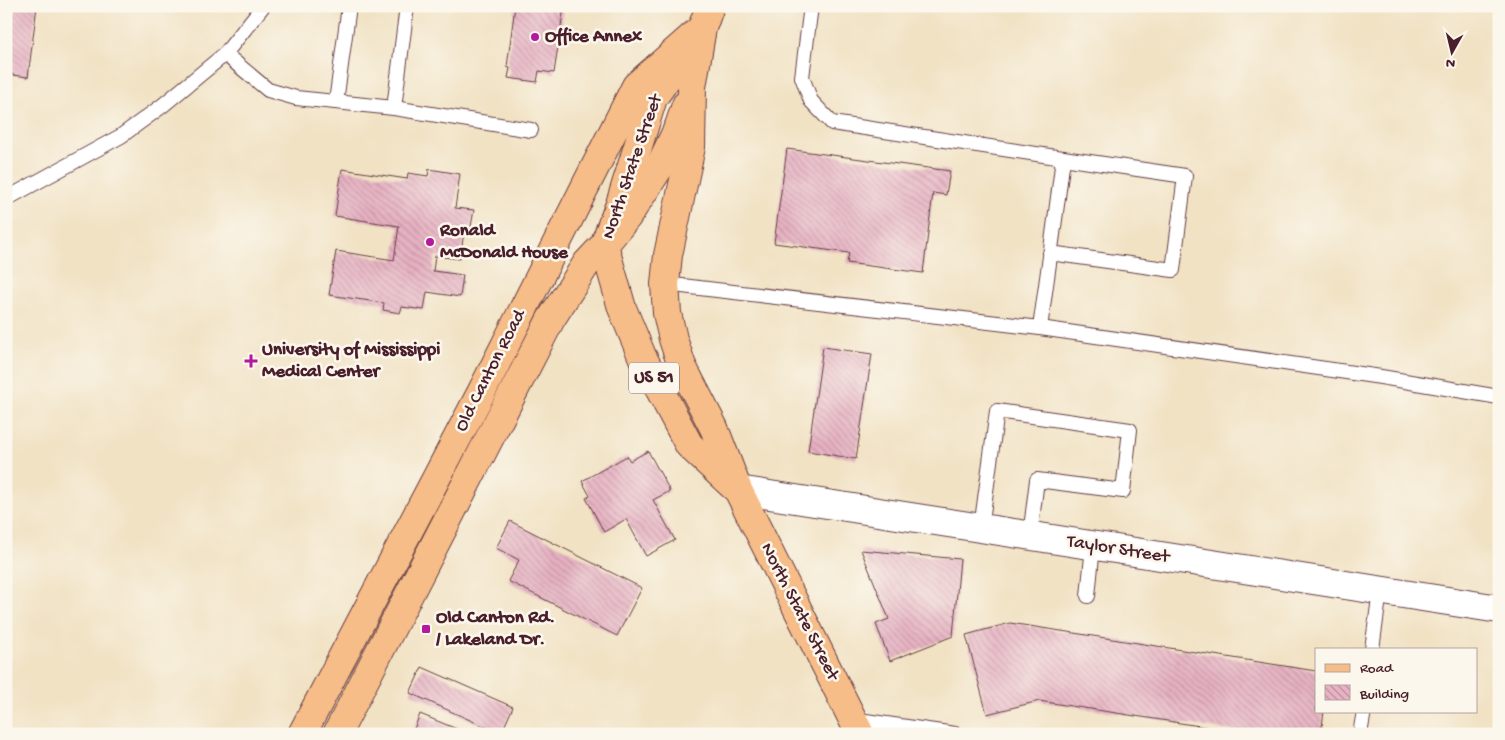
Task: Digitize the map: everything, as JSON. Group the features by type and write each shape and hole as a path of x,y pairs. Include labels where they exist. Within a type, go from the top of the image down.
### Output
{"main road":[{"name":"North State Street","path":"706,17 692,87 691,147 668,255 665,284 667,313 672,339 682,366 714,428 738,490 856,727"},
{"name":"North State Street","path":"706,17 653,98 620,204 604,245 628,324 642,356 689,445 738,490"},
{"name":"Old Canton Road","path":"302,734 482,391 636,86 706,17"},
{"name":"Old Canton Road","path":"337,734 551,318 587,263 627,217 659,168 679,126 692,87"}],"street":[{"name":"Taylor Street","path":"738,490 1499,609"}],"lane":[{"path":"6,199 121,136 162,106 225,54 263,6"},
{"path":"336,102 349,6"},
{"path":"394,108 407,6"},
{"path":"811,6 802,77 811,101 832,123 1185,176 1173,270 1050,253"},
{"path":"225,54 268,90 296,98 394,108 531,130"},
{"path":"1040,328 1063,158"},
{"path":"665,284 1040,328 1381,377 1499,397"},
{"path":"981,528 997,410 1130,430 1123,491 1037,480 1030,536"},
{"path":"1088,596 1094,546"},
{"path":"1372,648 1380,591"},
{"path":"1360,734 1364,712"},
{"path":"856,727 954,734"}],"building":[{"path":"6,6 37,6 28,77 6,74"},
{"name":"Office Annex","path":"515,6 564,6 554,73 539,71 537,82 508,78 510,68 507,67"},
{"path":"787,149 950,171 946,195 933,193 923,273 847,263 849,253 774,243"},
{"name":"Ronald McDonald House","path":"342,169 407,179 408,173 428,176 429,169 460,174 455,208 474,210 470,232 464,232 460,259 435,256 433,271 463,275 460,297 427,292 424,310 402,307 400,313 383,310 384,303 329,295 336,251 394,260 399,226 335,216"},
{"path":"823,347 872,354 856,459 808,451"},
{"path":"648,451 670,491 653,500 675,540 646,556 626,519 604,532 586,498 590,496 582,481 627,456 630,461"},
{"path":"510,521 642,588 617,636 508,581 519,560 496,548"},
{"path":"861,550 960,559 953,636 890,661 876,624 889,619"},
{"path":"1010,623 1315,671 1315,712 1324,712 1321,734 1251,734 1039,701 987,714 966,635"},
{"path":"422,667 513,707 501,734 410,693"},
{"path":"420,714 457,729 455,734 412,734"}],"place":[{"name":"Office Annex","path":"535,37"},
{"name":"Ronald McDonald House","path":"430,242"},
{"name":"University of Mississippi Medical Center","path":"251,361"},
{"name":"Old Canton Rd. / Lakeland Dr.","path":"426,629"}]}
